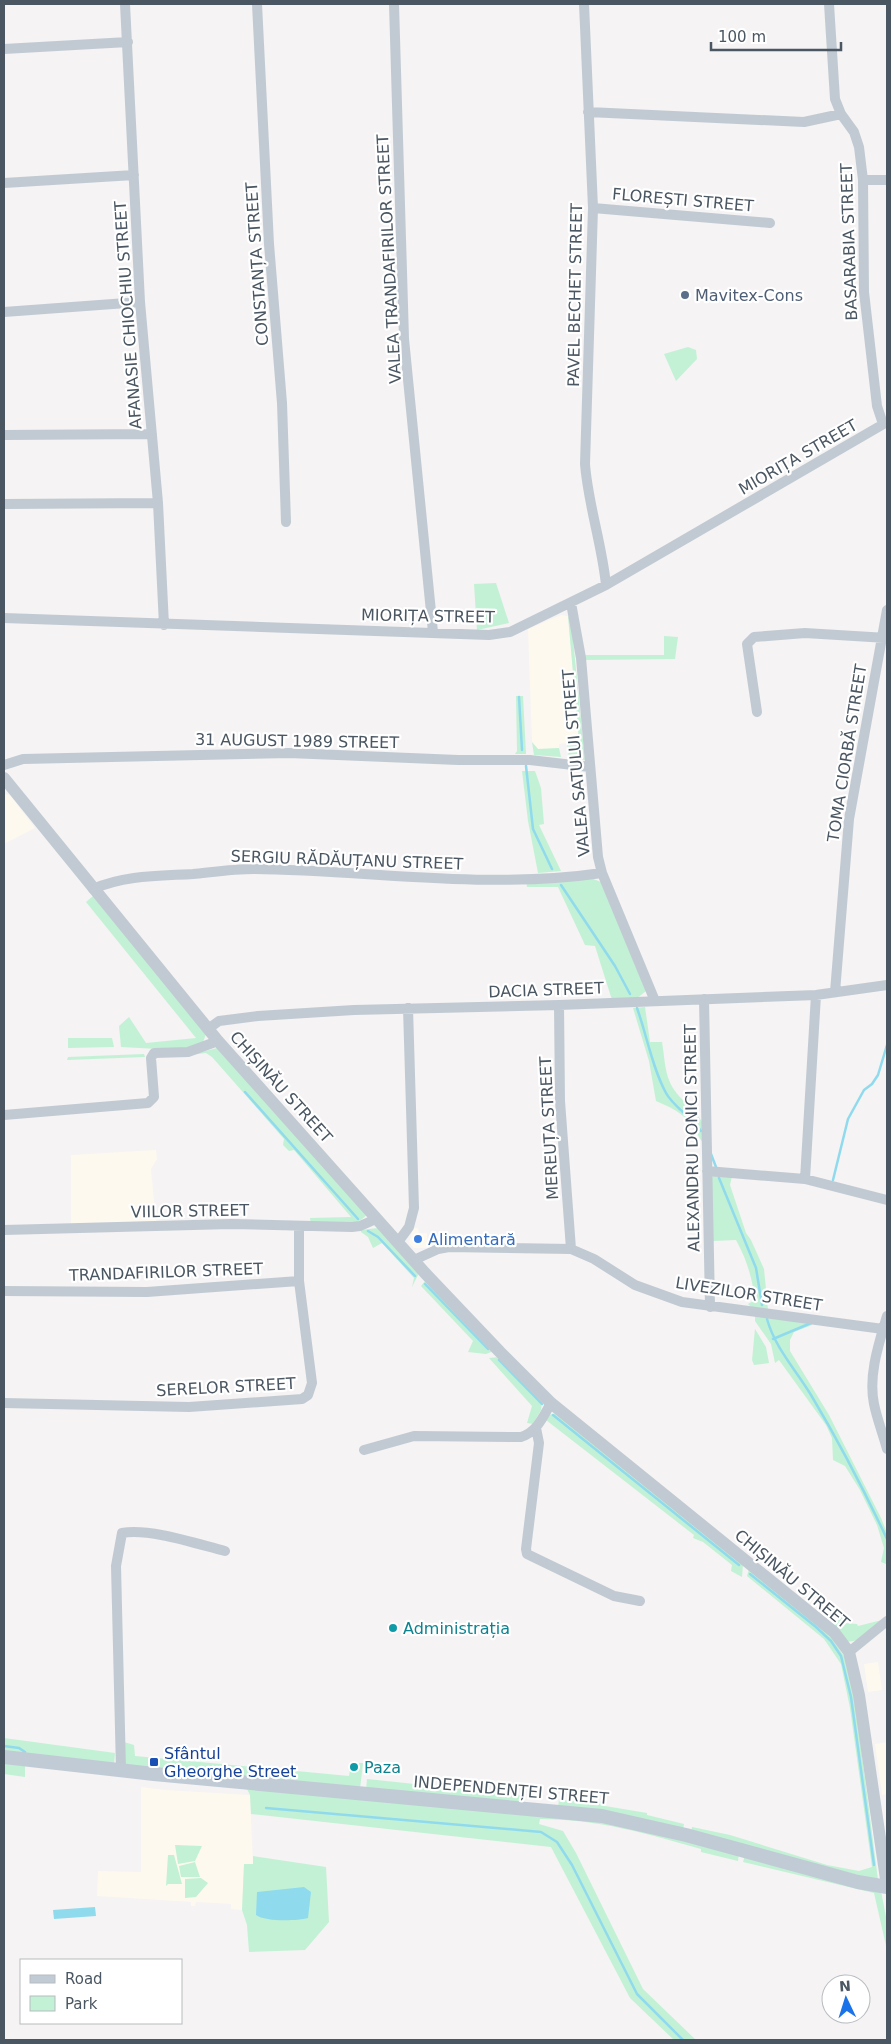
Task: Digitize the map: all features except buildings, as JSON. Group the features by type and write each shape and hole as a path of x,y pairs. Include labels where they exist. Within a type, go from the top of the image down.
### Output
{"main road":[{"name":"INDEPENDENȚEI STREET","path":"4,1757 609,1817 887,1886"}],"street":[{"name":"AFANASIE CHIOCHIU STREET","path":"126,4 140,302 158,503 164,625"},
{"name":"CONSTANȚA STREET","path":"258,4 269,244 282,403 286,522"},
{"name":"VALEA TRANDAFIRILOR STREET","path":"394,4 404,339 433,632"},
{"name":"PAVEL BECHET STREET","path":"584,4 593,208 585,464 587,486 603,556 606,585"},
{"name":"BASARABIA STREET","path":"829,4 833,84 841,114 854,132 859,147 863,180 864,292 877,406 885,423"},
{"path":"4,49 128,42"},
{"path":"588,112 804,122 841,114"},
{"path":"4,182 134,175"},
{"path":"863,180 887,180"},
{"name":"FLOREȘTI STREET","path":"593,208 770,223"},
{"path":"4,312 140,302"},
{"name":"MIORIȚA STREET","path":"4,618 489,635 510,632 606,585 885,423"},
{"path":"4,435 152,434"},
{"path":"4,504 158,503"},
{"name":"VALEA SATULUI STREET","path":"571,603 581,658 598,857 602,873 655,1000"},
{"name":"TOMA CIORBĂ STREET","path":"836,992 849,819 885,638 887,610"},
{"path":"757,712 747,644 754,637 805,633 885,638"},
{"name":"31 AUGUST 1989 STREET","path":"4,765 23,759 289,753 458,760 530,760 590,767"},
{"name":"CHIȘINĂU STREET","path":"4,778 93,890 218,1041 376,1219 500,1352 551,1403 834,1632 849,1652 859,1695 887,1886"},
{"name":"SERGIU RĂDĂUȚANU STREET","path":"93,890 112,881 138,877 253,869 419,878 508,880 602,873"},
{"name":"DACIA STREET","path":"208,1029 219,1021 258,1016 408,1008 559,1005 816,995 887,985"},
{"path":"805,1179 816,995"},
{"name":"ALEXANDRU DONICI STREET","path":"704,999 710,1306"},
{"name":"MEREUȚA STREET","path":"559,1005 560,1101 571,1249"},
{"path":"398,1242 409,1226 414,1208 408,1008"},
{"path":"4,1115 150,1102 154,1097 152,1055 157,1052 196,1050 218,1041"},
{"path":"707,1171 805,1179 887,1200"},
{"name":"VIILOR STREET","path":"4,1230 231,1224 352,1227 360,1226 376,1219"},
{"name":"SERELOR STREET","path":"4,1403 189,1407 302,1399 308,1394 312,1383 300,1282 299,1226"},
{"name":"LIVEZILOR STREET","path":"414,1260 438,1249 449,1247 571,1249 594,1259 612,1272 642,1288 682,1302 883,1329"},
{"name":"TRANDAFIRILOR STREET","path":"4,1292 147,1292 300,1282"},
{"path":"887,1316 874,1368 872,1388 874,1404 887,1449"},
{"path":"364,1450 414,1436 521,1437 529,1434 536,1428 551,1403"},
{"path":"536,1428 539,1443 526,1548 531,1558 614,1596 640,1601"},
{"path":"121,1770 116,1566 122,1533 151,1534 225,1551"},
{"path":"849,1652 887,1621"}],"shaded area":[{"path":"561,615 568,616 579,742 559,744 559,748 538,749 532,742 528,629"},
{"path":"4,794 10,795 35,828 4,844"},
{"path":"156,1150 157,1159 151,1169 156,1221 71,1224 71,1155"},
{"path":"413,1228 418,1228 419,1233 427,1233 428,1248 414,1248 409,1243"},
{"path":"878,1662 882,1690 868,1692 864,1664"},
{"path":"887,1742 887,1794 882,1795 875,1744"},
{"path":"141,1787 250,1795 253,1864 244,1864 242,1910 231,1909 231,1904 196,1902 195,1906 191,1906 191,1902 97,1896 98,1871 141,1872"}],"green space":[{"path":"688,347 696,350 697,359 676,381 664,354"},
{"path":"496,583 509,623 477,630 474,584"},
{"path":"568,616 571,619 585,760 569,758 567,743 579,741"},
{"path":"664,636 678,637 675,659 585,660 585,655 664,655"},
{"path":"516,696 523,696 526,754 515,754 517,751"},
{"path":"532,742 538,749 559,748 561,757 534,755"},
{"path":"522,771 535,771 541,788 544,824 539,825 561,871 538,873 528,821"},
{"path":"588,877 601,882 646,991 636,999 612,1000 595,946 585,945 558,887 527,887 526,881"},
{"path":"93,896 206,1034 202,1045 177,1050 121,1047 119,1026 129,1017 146,1043 196,1038 86,902"},
{"path":"645,1007 650,1042 662,1042 669,1080 672,1087 683,1100 686,1099 703,1123 703,1143 684,1117 656,1101 649,1061 633,1008"},
{"path":"68,1038 112,1038 114,1047 68,1048"},
{"path":"217,1048 367,1214 362,1219 341,1225 311,1224 310,1218 351,1217 294,1150 289,1151 283,1145 284,1139 212,1057 206,1053 190,1055"},
{"path":"144,1054 145,1057 67,1060 68,1057"},
{"path":"713,1176 732,1176 730,1185 746,1233 764,1269 768,1310 751,1307 748,1304 755,1300 752,1284 749,1269 736,1240 713,1241 710,1178"},
{"path":"378,1228 419,1273 412,1287 414,1278 382,1243 373,1248 368,1237 361,1232 361,1230"},
{"path":"426,1280 494,1351 486,1354 468,1352 473,1341 421,1286"},
{"path":"755,1316 812,1322 812,1325 794,1332 790,1340 790,1351 829,1415 881,1518 887,1533 887,1579 886,1564 881,1562 884,1548 877,1525 860,1490 845,1466 833,1460 832,1438 826,1425 779,1360 775,1363 771,1344 755,1321"},
{"path":"755,1329 766,1347 769,1363 754,1365 752,1360"},
{"path":"499,1357 542,1402 541,1410 533,1424 527,1423 532,1406 489,1358"},
{"path":"556,1413 743,1564 742,1577 731,1571 732,1565 703,1542 693,1538 694,1535 546,1420 549,1415"},
{"path":"749,1569 827,1631 846,1659 854,1692 878,1880 691,1833 692,1827 730,1835 827,1865 859,1871 872,1867 850,1708 841,1664 824,1639 747,1576"},
{"path":"832,1611 844,1612 844,1623 857,1624 858,1626 882,1620 887,1615 887,1618 857,1640 846,1641 828,1620"},
{"path":"4,1738 115,1753 114,1765 4,1754"},
{"path":"124,1742 134,1745 135,1756 349,1776 350,1770 357,1771 359,1763 363,1763 360,1789 124,1765"},
{"path":"4,1763 25,1766 25,1777 4,1774"},
{"path":"367,1779 520,1795 519,1805 366,1790"},
{"path":"247,1789 605,1820 739,1853 738,1861 701,1852 701,1849 681,1843 622,1828 582,1822 540,1819 539,1824 563,1831 576,1853 643,1989 696,2040 674,2040 630,1998 551,1847 251,1814 250,1795"},
{"path":"559,1799 599,1804 600,1801 605,1806 647,1813 647,1815 684,1824 683,1830 558,1808"},
{"path":"175,1845 202,1846 195,1861 178,1864"},
{"path":"168,1855 174,1855 182,1884 168,1884 166,1886"},
{"path":"745,1855 881,1891 887,1922 887,1950 874,1893 743,1862"},
{"path":"253,1856 326,1867 329,1922 305,1950 249,1952 247,1925 242,1910 244,1864 253,1864"},
{"path":"195,1862 200,1877 181,1877 179,1866"},
{"path":"201,1878 208,1883 196,1897 185,1898 185,1879"}],"water":[{"path":"304,1887 311,1892 308,1918 274,1920 256,1915 257,1892"},
{"path":"95,1907 96,1916 54,1919 53,1910"}],"waterway":[{"path":"519,697 522,750"},
{"path":"526,766 533,829 552,869"},
{"path":"561,885 615,966 630,994"},
{"path":"637,1008 653,1062 666,1093 701,1131"},
{"path":"833,1180 848,1119 864,1090 872,1084 878,1075 887,1045"},
{"path":"245,1092 358,1219"},
{"path":"711,1154 716,1167"},
{"path":"719,1178 756,1268 762,1305"},
{"path":"368,1231 378,1237 415,1276"},
{"path":"425,1284 488,1349"},
{"path":"767,1319 780,1349 811,1395 841,1448 887,1539"},
{"path":"773,1339 811,1323"},
{"path":"499,1360 542,1404"},
{"path":"553,1415 739,1565"},
{"path":"750,1574 816,1627 831,1641 841,1656 851,1697 874,1865"},
{"path":"4,1746 19,1748 25,1752"},
{"path":"266,1808 541,1832 557,1842 572,1865 637,1994 683,2040"}],"place":[{"name":"Mavitex-Cons","path":"685,295"},
{"name":"Alimentară","path":"418,1239"},
{"name":"Administrația","path":"393,1628"},
{"name":"Sfântul Gheorghe Street","path":"154,1762"},
{"name":"Paza","path":"354,1767"}]}
